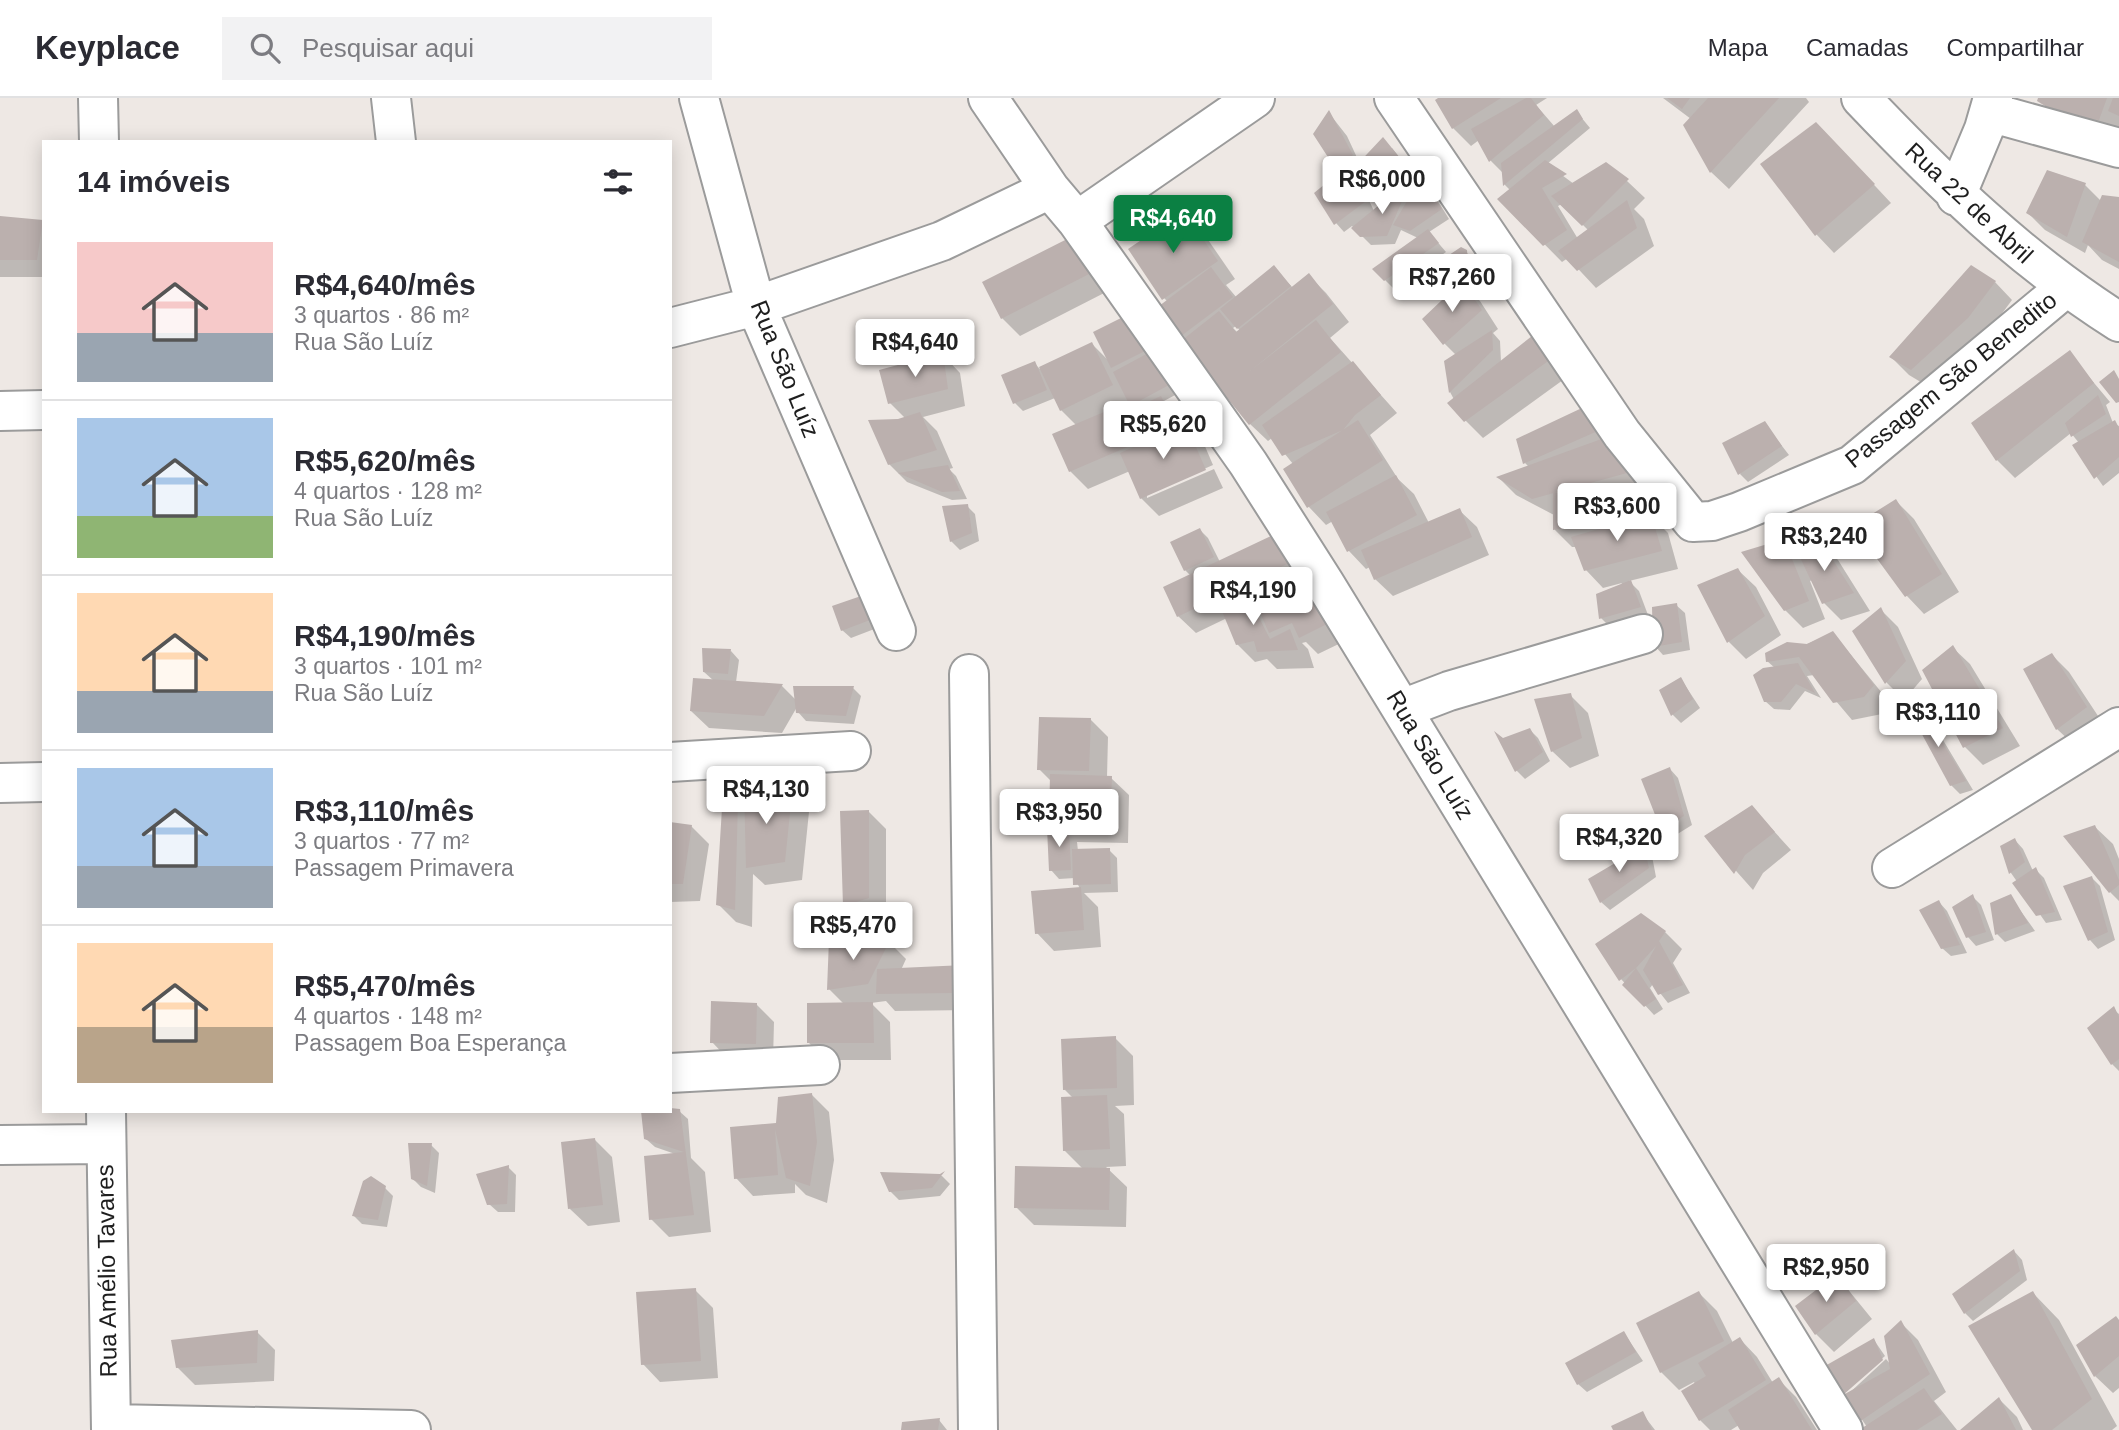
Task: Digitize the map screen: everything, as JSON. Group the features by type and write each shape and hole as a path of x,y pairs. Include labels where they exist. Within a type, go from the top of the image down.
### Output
{"street":[{"path":"98,98 99,140"},
{"path":"391,98 396,140"},
{"name":"Rua São Luíz","path":"699,98 756,306 896,631"},
{"name":"Rua São Luíz","path":"988,98 1050,189 1077,221 1248,463 1402,709 1843,1430"},
{"path":"1077,221 1255,98"},
{"name":"Passagem São Benedito","path":"1394,98 1622,434 1693,522 1712,521 1739,512 1852,464 2065,288"},
{"name":"Rua 22 de Abril","path":"1861,98 1956,196 2065,288 2119,322"},
{"path":"1956,196 1991,105 2119,148"},
{"path":"672,327 756,306 942,241 1050,189"},
{"path":"0,411 42,411"},
{"path":"1402,709 1449,691 1643,635"},
{"path":"969,674 978,1430"},
{"path":"1892,868 2119,727"},
{"path":"672,762 851,751"},
{"path":"0,783 42,782"},
{"path":"672,1073 820,1065"},
{"path":"0,1145 105,1128"},
{"name":"Rua Amélio Tavares","path":"105,1128 111,1427"},
{"path":"111,1427 411,1430"}],"building":[{"path":"1501,98 1452,129 1435,100"},
{"path":"1526,98 1531,98 1544,115 1489,162 1471,129"},
{"path":"1667,98 1690,98 1682,109"},
{"path":"1708,98 1779,98 1710,173 1683,125"},
{"path":"2038,98 2107,98 2099,120 2058,114 2037,101"},
{"path":"2113,98 2119,98 2119,116 2108,111"},
{"path":"1577,109 1583,119 1503,186 1501,163"},
{"path":"1329,110 1353,155 1335,168 1313,134"},
{"path":"1816,122 1875,184 1815,236 1760,164"},
{"path":"1383,137 1408,168 1370,195 1352,170"},
{"path":"1545,160 1567,174 1542,188 1567,230 1543,246 1497,199"},
{"path":"1606,162 1629,179 1582,226 1551,196"},
{"path":"1348,165 1366,201 1334,225 1314,193"},
{"path":"2047,170 2086,183 2067,237 2026,213"},
{"path":"1421,177 1442,209 1410,231 1393,225"},
{"path":"1412,178 1387,236 1360,237 1351,228"},
{"path":"2102,195 2119,197 2119,262 2082,242"},
{"path":"1627,200 1637,228 1577,271 1558,251"},
{"path":"1184,211 1218,261 1162,300 1128,249"},
{"path":"0,216 42,220 37,260 0,260"},
{"path":"1428,229 1439,243 1384,281 1372,269"},
{"path":"1075,235 1093,272 1001,319 982,282"},
{"path":"1461,247 1467,250 1468,264 1420,292 1413,279"},
{"path":"1274,265 1291,286 1237,329 1220,309"},
{"path":"1971,265 1996,281 1968,318 1911,370 1889,357"},
{"path":"1211,267 1233,297 1181,336 1159,306"},
{"path":"1309,273 1333,304 1250,371 1316,320 1341,352 1249,425 1181,341 1219,311 1236,332"},
{"path":"1462,281 1482,310 1443,345 1422,319"},
{"path":"1131,313 1149,349 1111,368 1093,332"},
{"path":"1492,330 1493,350 1449,393 1444,361"},
{"path":"1532,336 1558,354 1464,422 1447,403"},
{"path":"1092,342 1113,385 1060,411 1039,367"},
{"path":"2070,350 2094,383 1996,461 1971,423"},
{"path":"1152,351 1169,385 1130,406 1113,372"},
{"path":"943,353 948,389 888,404 879,370"},
{"path":"1035,361 1047,390 1013,404 1001,375"},
{"path":"1353,361 1381,395 1355,415 1343,430 1282,456 1262,425"},
{"path":"2114,370 2119,379 2119,402 2116,403 2099,382"},
{"path":"2098,395 2106,414 2071,437 2065,423"},
{"path":"1161,396 1175,425 1142,440 1128,411"},
{"path":"1123,404 1139,442 1069,472 1052,434"},
{"path":"1584,407 1600,430 1523,464 1516,439"},
{"path":"920,412 937,450 888,465 868,420 898,419"},
{"path":"1358,420 1383,460 1307,508 1283,469"},
{"path":"2115,420 2119,428 2119,457 2094,479 2072,445"},
{"path":"1765,421 1782,446 1738,475 1722,443"},
{"path":"1186,424 1206,470 1140,499 1120,453"},
{"path":"1607,437 1627,473 1532,499 1496,477"},
{"path":"948,465 960,491 942,492 898,473"},
{"path":"1396,475 1417,515 1347,552 1326,512"},
{"path":"1599,489 1606,522 1553,530 1553,493"},
{"path":"1896,499 1942,574 1905,597 1853,526"},
{"path":"968,504 972,533 950,542 942,506"},
{"path":"1460,508 1472,537 1374,580 1361,550"},
{"path":"1651,514 1662,551 1584,571 1571,537"},
{"path":"1200,528 1214,557 1184,571 1170,542"},
{"path":"1275,534 1289,563 1177,617 1163,587"},
{"path":"1784,539 1809,601 1784,611 1741,552"},
{"path":"1820,540 1854,593 1822,604 1797,551"},
{"path":"1305,567 1331,622 1299,638 1292,623 1269,633 1251,592"},
{"path":"1738,568 1765,616 1727,643 1697,585"},
{"path":"1631,580 1641,607 1599,619 1596,594"},
{"path":"1246,592 1270,639 1290,629 1298,650 1257,652 1254,641 1236,645 1219,604"},
{"path":"861,596 870,620 841,631 832,606"},
{"path":"1677,603 1682,642 1653,647 1652,607"},
{"path":"1881,607 1906,661 1885,684 1852,631"},
{"path":"1833,631 1874,685 1864,697 1833,703 1799,657 1766,662 1765,653 1787,642 1807,644"},
{"path":"1953,645 2003,728 1963,748 1922,670"},
{"path":"702,648 731,649 728,674 703,672"},
{"path":"2052,653 2087,707 2056,730 2023,669"},
{"path":"1798,663 1815,693 1796,684 1781,702 1764,702 1753,675 1763,668"},
{"path":"1681,677 1693,699 1671,716 1659,690"},
{"path":"693,678 783,684 764,716 690,711"},
{"path":"793,686 854,686 846,716 796,713"},
{"path":"1571,693 1582,738 1551,752 1534,699"},
{"path":"1922,709 1966,781 1950,786 1911,714"},
{"path":"1039,717 1091,718 1089,771 1037,770"},
{"path":"1530,728 1543,752 1515,772 1494,731 1503,738"},
{"path":"1670,767 1684,816 1661,830 1641,779"},
{"path":"1050,774 1112,776 1110,826 1049,825"},
{"path":"744,786 792,793 785,862 746,868"},
{"path":"738,801 735,910 716,905 722,808"},
{"path":"1752,805 1775,832 1745,855 1734,874 1704,836"},
{"path":"869,810 869,898 843,906 840,811"},
{"path":"672,822 692,825 683,884 672,884"},
{"path":"2095,825 2119,880 2119,885 2109,893 2063,836"},
{"path":"1069,827 1071,870 1049,871 1047,828"},
{"path":"2015,838 2025,862 2009,874 2000,846"},
{"path":"1644,846 1649,868 1600,903 1588,879"},
{"path":"1110,848 1111,884 1073,885 1072,849"},
{"path":"2036,867 2055,912 2036,916 2012,883"},
{"path":"2092,876 2108,932 2088,941 2063,886"},
{"path":"1081,887 1084,930 1035,934 1031,891"},
{"path":"1973,894 1986,932 1966,938 1952,907"},
{"path":"2011,894 2028,923 1995,935 1990,903"},
{"path":"1939,900 1960,945 1941,949 1919,910"},
{"path":"1641,913 1666,931 1659,941 1683,985 1658,995 1643,970 1656,946 1636,968 1619,981 1595,944"},
{"path":"829,939 890,940 868,984 827,990"},
{"path":"965,965 953,993 876,994 877,969"},
{"path":"1636,968 1656,999 1644,1007 1622,985"},
{"path":"711,1001 757,1003 756,1044 710,1043"},
{"path":"873,1002 874,1043 807,1043 807,1003"},
{"path":"2114,1006 2119,1017 2119,1059 2111,1065 2087,1028"},
{"path":"1116,1036 1117,1088 1063,1090 1061,1039"},
{"path":"812,1093 817,1142 810,1186 786,1178 775,1129 778,1175 734,1179 730,1127 776,1123 778,1097"},
{"path":"1107,1095 1110,1149 1063,1151 1061,1097"},
{"path":"672,1108 680,1109 694,1215 649,1220 644,1156 684,1152 644,1139 641,1113 672,1113"},
{"path":"595,1138 603,1205 568,1209 561,1142"},
{"path":"408,1143 432,1143 427,1186 411,1179"},
{"path":"509,1165 507,1204 487,1205 476,1174"},
{"path":"1015,1166 1110,1168 1109,1210 1014,1208"},
{"path":"945,1171 932,1188 889,1192 880,1172 940,1174"},
{"path":"371,1176 386,1186 378,1220 352,1216 363,1181"},
{"path":"2014,1249 2020,1271 1964,1314 1952,1294"},
{"path":"1837,1274 1856,1301 1815,1335 1795,1306"},
{"path":"696,1288 701,1361 641,1365 636,1292"},
{"path":"1699,1291 1724,1341 1660,1373 1636,1323"},
{"path":"2033,1291 2092,1399 2052,1430 2032,1430 1968,1326"},
{"path":"2116,1316 2119,1320 2119,1356 2094,1377 2076,1345"},
{"path":"1901,1320 1930,1374 1859,1422 1825,1366 1874,1338 1883,1360 1843,1395 1890,1369 1884,1336"},
{"path":"258,1330 257,1363 176,1368 171,1340"},
{"path":"1624,1331 1636,1352 1577,1385 1565,1363"},
{"path":"1740,1337 1766,1380 1699,1421 1681,1391 1706,1376 1698,1363"},
{"path":"1779,1377 1812,1430 1740,1430 1728,1410"},
{"path":"1924,1388 1942,1414 1917,1430 1859,1430"},
{"path":"1999,1397 2016,1430 1960,1430"},
{"path":"1643,1411 1652,1430 1613,1430 1611,1426"},
{"path":"940,1418 938,1430 901,1430 902,1422"}]}
